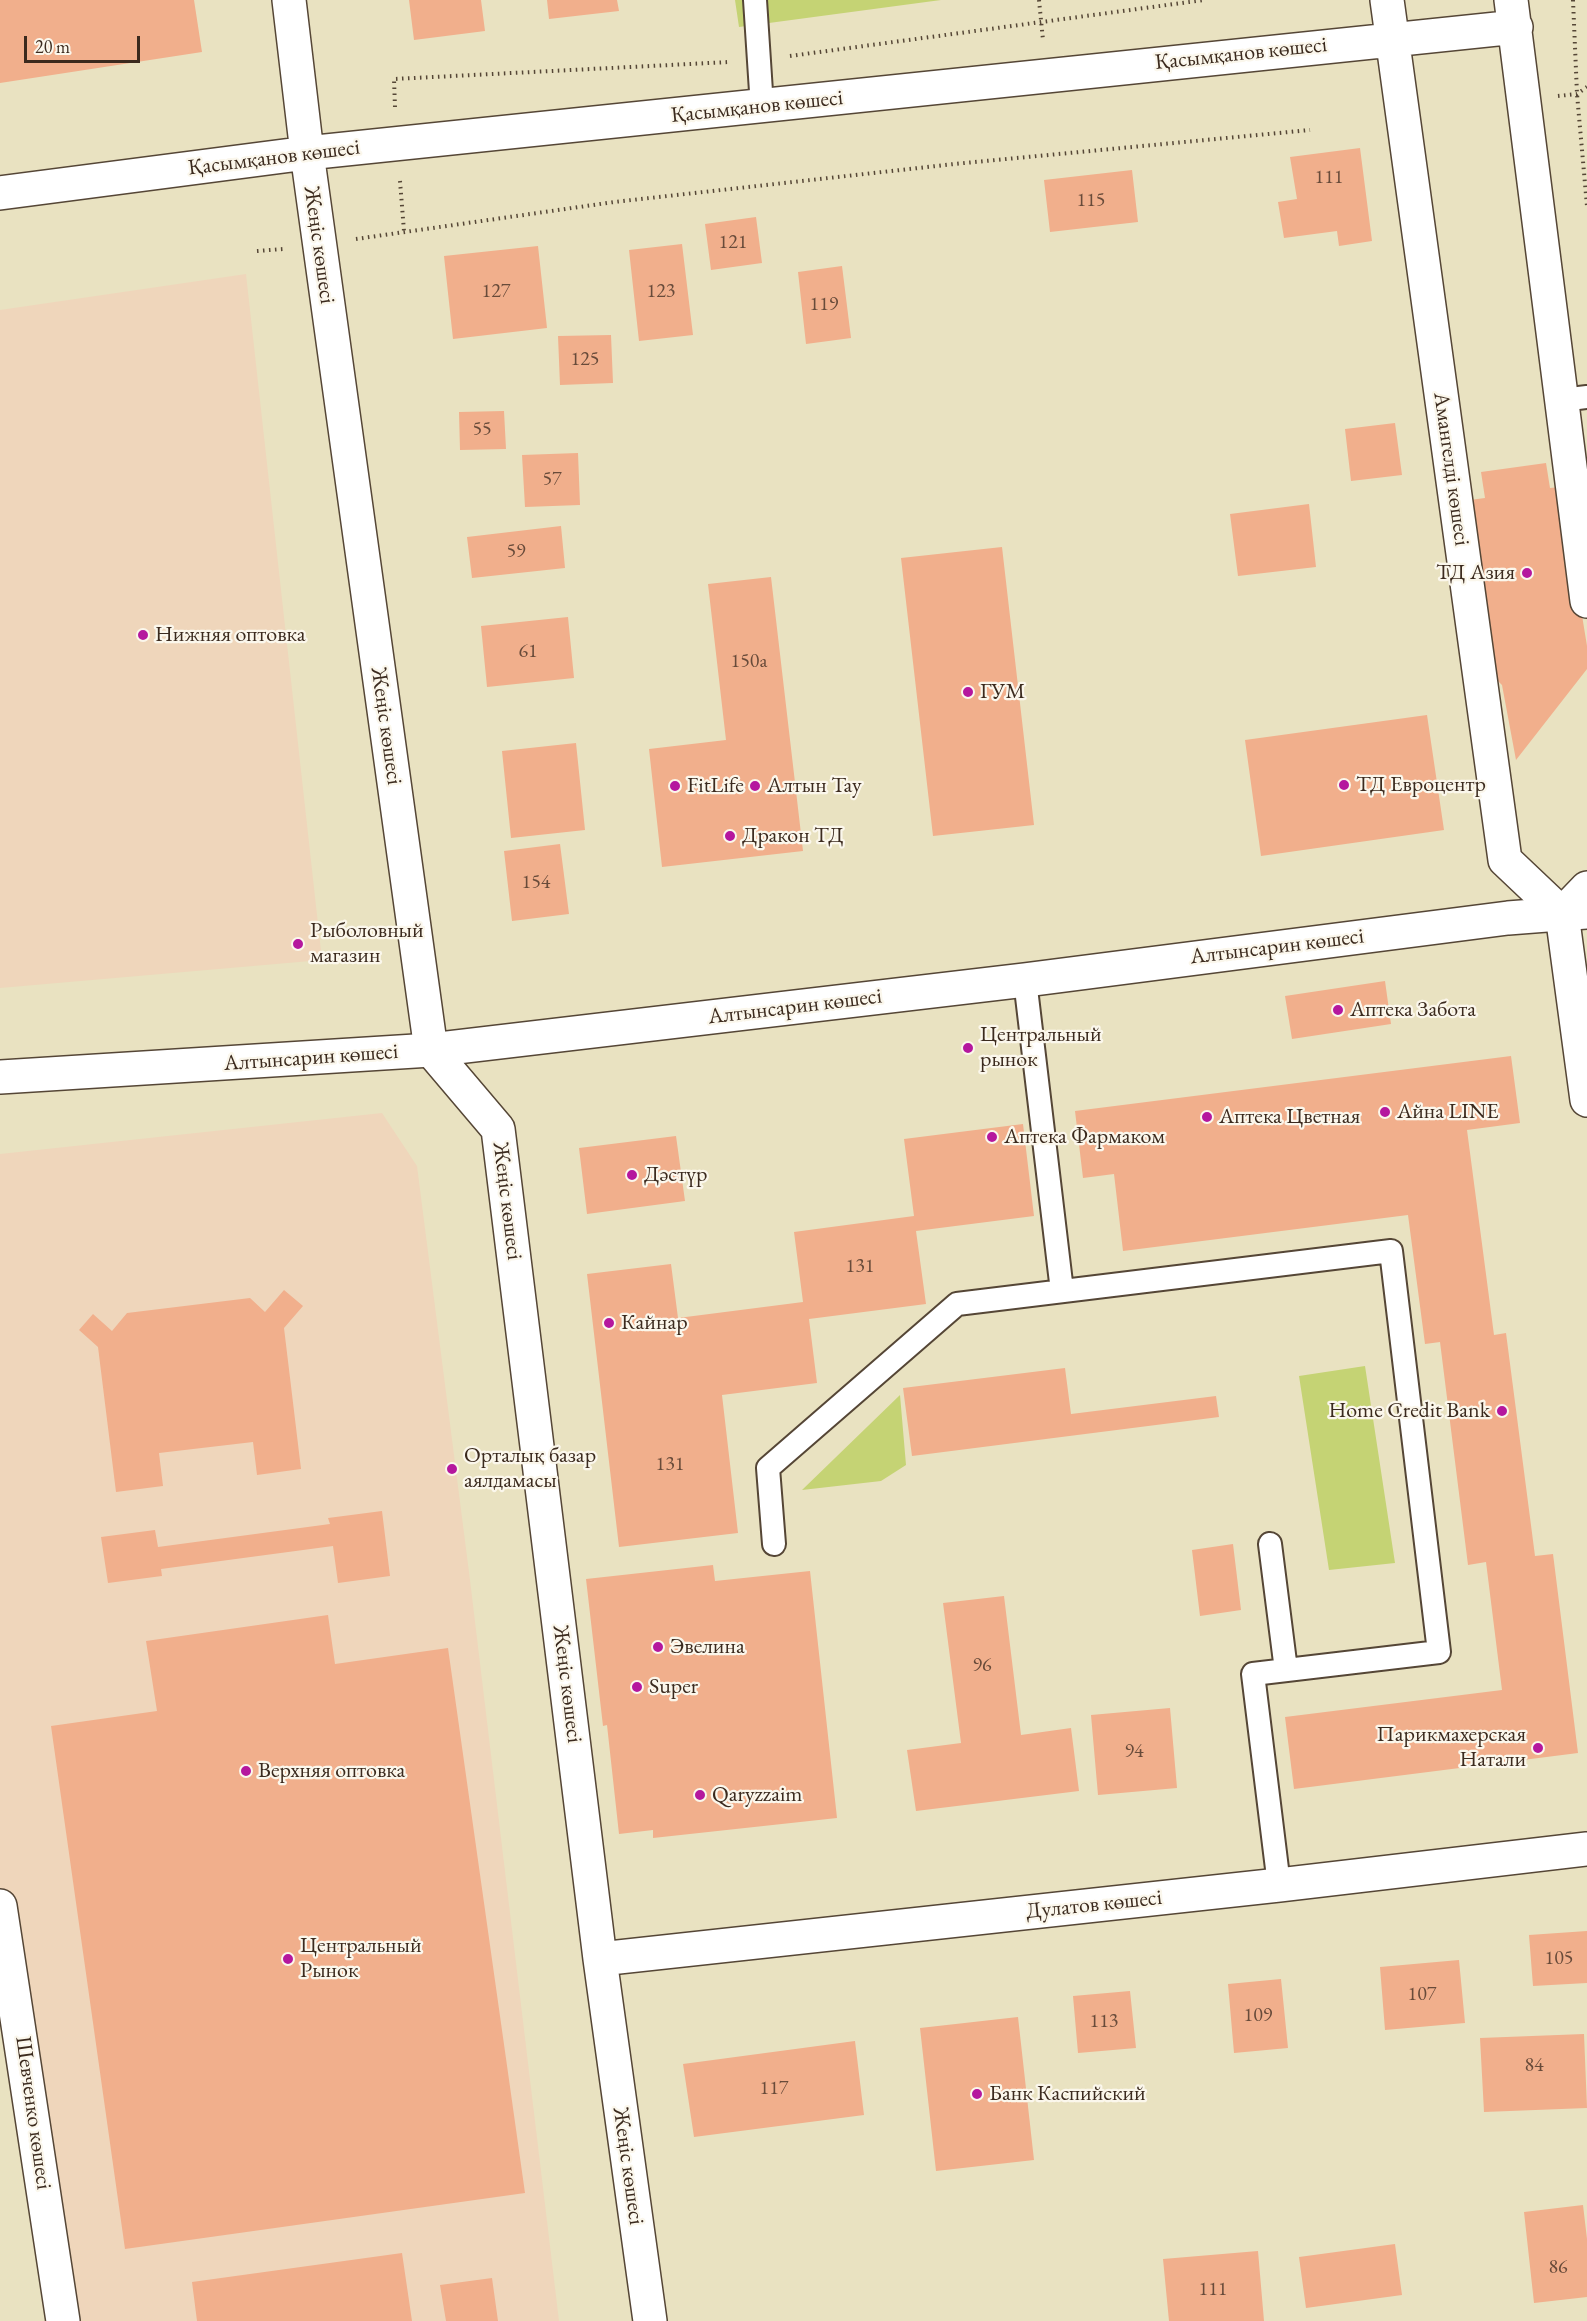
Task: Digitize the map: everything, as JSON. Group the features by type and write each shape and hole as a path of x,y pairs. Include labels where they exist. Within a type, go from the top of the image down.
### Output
{"street":[{"name":"Жеңіс көшесі","path":"289,0 307,153 431,1050 498,1129 600,1959 650,2321"},
{"name":"Амангелді көшесі","path":"1387,0 1505,860 1575,913"},
{"name":"Қасымқанов көшесі","path":"0,193 307,153 762,107 1047,74 1393,38 1513,14"},
{"path":"1513,14 1575,399 1587,601"},
{"path":"1587,888 1575,913 1587,1100"},
{"name":"Алтынсарин көшесі","path":"0,1077 431,1050 1025,980 1508,918 1575,913"},
{"name":"Дулатов көшесі","path":"600,1959 1279,1886 1587,1849"},
{"name":"Шевченко көшесі","path":"0,1906 4,1951 63,2321"}],"lane":[{"path":"755,0 762,107"},
{"path":"1025,980 1062,1291"},
{"path":"774,1544 768,1468 957,1304 1390,1251 1439,1653 1253,1674 1279,1886"},
{"path":"1270,1544 1286,1670"}],"path":[{"path":"1573,0 1577,94 1587,206"},
{"path":"404,231 614,202 942,165 1310,130"}],"shaded area":[{"name":"Нижняя оптовка","path":"246,274 322,960 0,988 0,310"},
{"name":"Верхняя оптовка","path":"382,1113 417,1166 470,1580 559,2321 60,2321 0,1967 0,1154"}],"green space":[{"path":"735,0 941,0 739,27"},
{"path":"1365,1366 1395,1563 1329,1570 1299,1376"},
{"path":"900,1395 906,1465 881,1481 802,1490"}],"building":[{"path":"0,0 194,0 202,52 0,83"},
{"path":"409,0 481,0 485,31 414,40"},
{"path":"547,0 617,0 619,11 549,19"},
{"path":"1360,148 1372,241 1339,246 1337,231 1284,238 1278,202 1297,199 1290,157"},
{"path":"1132,170 1138,222 1050,232 1044,180"},
{"path":"756,217 762,263 711,270 705,224"},
{"path":"682,244 693,335 639,341 629,250"},
{"path":"538,246 547,328 453,339 444,256"},
{"path":"842,266 851,338 806,344 798,272"},
{"path":"611,335 613,383 560,385 558,336"},
{"path":"504,411 506,449 460,450 459,412"},
{"path":"1395,423 1402,475 1351,481 1345,429"},
{"path":"578,453 580,505 525,507 522,455"},
{"name":"ТД Азия","path":"1546,463 1550,488 1561,487 1587,646 1587,669 1516,760 1502,685 1489,672 1470,500 1485,498 1481,472"},
{"path":"1309,504 1316,567 1238,576 1230,514"},
{"path":"561,526 565,568 472,578 467,537"},
{"name":"ГУМ","path":"1002,547 1034,825 933,836 901,558"},
{"path":"771,577 803,851 662,867 649,749 726,740 708,584"},
{"path":"568,617 574,678 487,687 481,626"},
{"name":"ТД Евроцентр","path":"1427,715 1444,830 1261,856 1245,740"},
{"path":"576,743 585,830 511,838 502,751"},
{"path":"560,844 569,914 512,921 504,851"},
{"name":"Аптека Забота","path":"1385,981 1391,1024 1292,1039 1285,996"},
{"path":"1511,1056 1520,1123 1467,1130 1494,1335 1506,1333 1535,1556 1553,1554 1578,1753 1294,1789 1285,1717 1502,1690 1486,1562 1468,1565 1440,1342 1425,1344 1408,1215 1123,1251 1114,1174 1083,1178 1075,1111"},
{"path":"1023,1124 1034,1216 916,1231 926,1304 809,1319 817,1383 722,1395 738,1533 619,1547 587,1274 671,1264 678,1318 803,1302 794,1232 914,1216 904,1139"},
{"name":"Дәстүр","path":"676,1136 685,1201 587,1214 579,1148"},
{"path":"284,1290 303,1306 284,1328 301,1469 257,1475 253,1442 159,1453 163,1486 116,1492 98,1347 79,1330 93,1314 112,1331 127,1313 250,1298 265,1312"},
{"path":"1065,1368 1071,1414 1216,1396 1219,1417 912,1456 903,1388"},
{"path":"382,1511 390,1576 338,1583 333,1546 161,1569 162,1576 108,1583 101,1537 155,1530 158,1547 330,1524 328,1518"},
{"path":"1233,1544 1241,1610 1200,1616 1192,1550"},
{"path":"713,1565 715,1581 810,1571 837,1818 653,1838 653,1830 619,1834 607,1725 603,1726 586,1579"},
{"path":"1004,1596 1021,1735 1071,1728 1079,1791 916,1811 907,1750 961,1743 943,1603"},
{"name":"Центральный Рынок","path":"328,1615 335,1664 448,1648 525,2193 125,2249 51,1726 157,1711 146,1641"},
{"path":"1170,1708 1177,1788 1098,1795 1091,1715"},
{"path":"1587,1931 1587,1983 1533,1986 1529,1935"},
{"path":"1459,1960 1465,2023 1385,2030 1380,1967"},
{"path":"1281,1979 1288,2048 1234,2053 1228,1984"},
{"path":"1130,1991 1136,2048 1078,2053 1073,1996"},
{"name":"Банк Каспийский","path":"1018,2017 1034,2160 936,2171 920,2028"},
{"path":"1584,2034 1587,2108 1484,2112 1480,2038"},
{"path":"855,2041 864,2115 694,2137 683,2064"},
{"path":"1583,2205 1587,2239 1587,2297 1534,2303 1524,2212"},
{"path":"1395,2244 1402,2295 1306,2308 1299,2257"},
{"path":"1258,2251 1264,2321 1169,2321 1163,2259"},
{"path":"402,2253 412,2321 197,2321 192,2282"},
{"path":"492,2278 498,2321 446,2321 440,2285"}],"place":[{"name":"ТД Азия","path":"1527,573"},
{"name":"Нижняя оптовка","path":"143,635"},
{"name":"ГУМ","path":"968,692"},
{"name":"ТД Евроцентр","path":"1344,785"},
{"name":"FitLife","path":"675,786"},
{"name":"Алтын Тау","path":"755,786"},
{"name":"Дракон ТД","path":"730,836"},
{"name":"Рыболовный магазин","path":"298,944"},
{"name":"Аптека Забота","path":"1338,1010"},
{"name":"Центральный рынок","path":"968,1048"},
{"name":"Айна LINE","path":"1385,1112"},
{"name":"Аптека Цветная","path":"1207,1117"},
{"name":"Аптека Фармаком","path":"992,1137"},
{"name":"Дәстүр","path":"632,1175"},
{"name":"Кайнар","path":"609,1323"},
{"name":"Home Credit Bank","path":"1502,1411"},
{"name":"Орталық базар аялдамасы","path":"452,1469"},
{"name":"Эвелина","path":"658,1647"},
{"name":"Super","path":"637,1687"},
{"name":"Парикмахерская Натали","path":"1538,1748"},
{"name":"Верхняя оптовка","path":"246,1771"},
{"name":"Qaryzzaim","path":"700,1795"},
{"name":"Центральный Рынок","path":"288,1959"},
{"name":"Банк Каспийский","path":"977,2094"}]}
